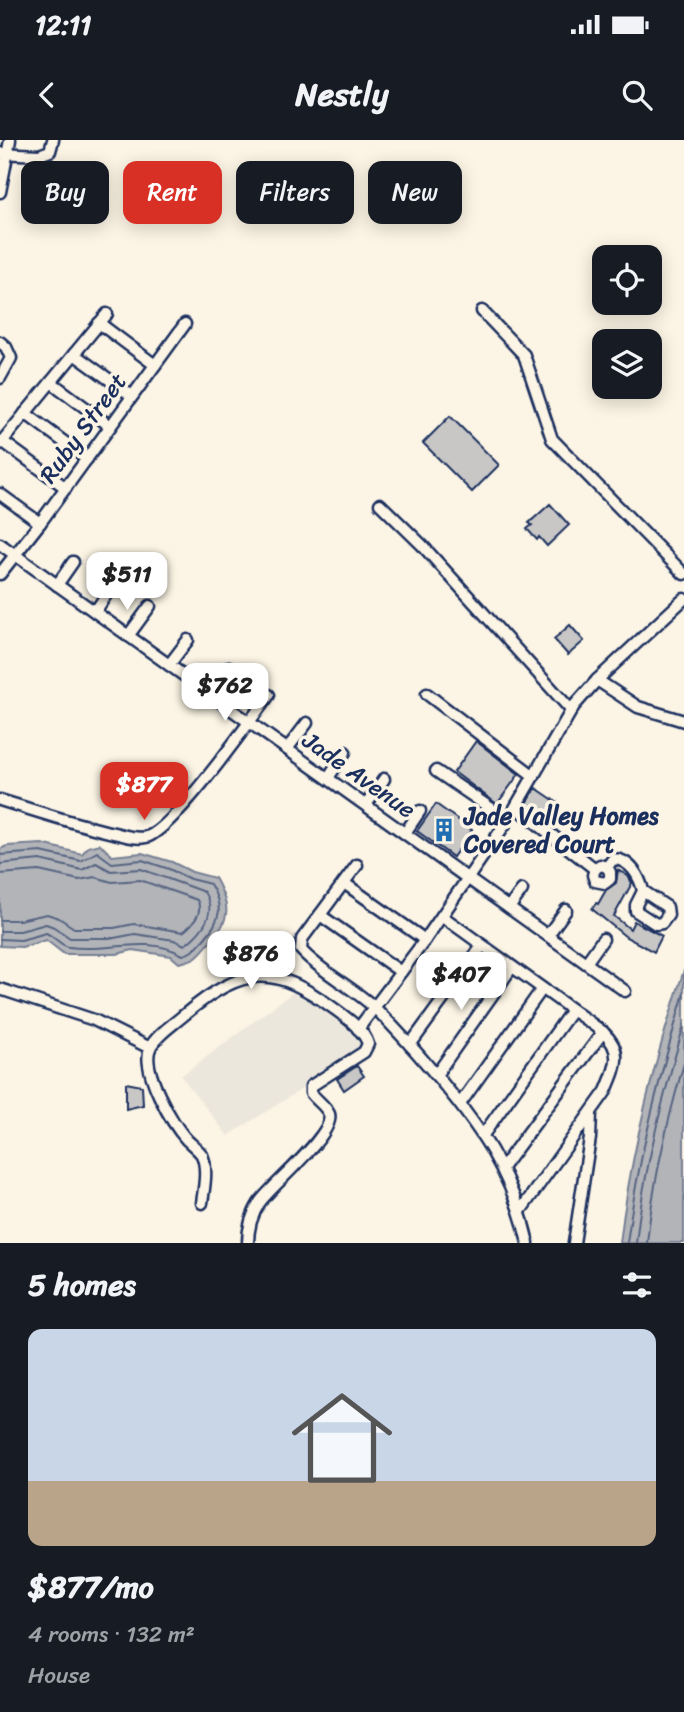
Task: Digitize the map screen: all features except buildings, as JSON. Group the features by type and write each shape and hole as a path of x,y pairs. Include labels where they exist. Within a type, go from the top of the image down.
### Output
{"street":[{"path":"0,192 4,153 10,140"},
{"path":"4,153 47,153 53,140"},
{"path":"482,311 524,355 552,439 684,574"},
{"path":"66,488 1,442 107,314"},
{"path":"99,323 155,365"},
{"name":"Ruby Street","path":"0,574 185,324"},
{"path":"0,342 6,347 11,358 0,378"},
{"path":"74,354 132,396"},
{"path":"51,382 110,426"},
{"path":"25,413 87,459"},
{"path":"0,494 40,523"},
{"path":"380,504 422,545 571,710"},
{"name":"Jade Avenue","path":"0,544 625,991"},
{"path":"57,585 73,562"},
{"path":"95,612 112,586"},
{"path":"358,1029 425,940 508,820 571,710 597,680 684,599"},
{"path":"128,636 150,607"},
{"path":"169,665 188,640"},
{"path":"209,693 229,667"},
{"path":"597,680 638,707 684,721"},
{"path":"427,694 534,776"},
{"path":"0,800 58,819 127,836 149,837 161,829 188,799 269,695"},
{"path":"287,749 307,723"},
{"path":"328,778 345,752"},
{"path":"436,771 508,820"},
{"path":"366,805 384,779"},
{"path":"516,807 595,869"},
{"path":"405,833 420,811"},
{"path":"607,867 613,859 620,859 636,872 643,891"},
{"path":"357,865 302,939 300,946 303,953 375,1008 460,1104 483,1135 502,1168 520,1210 528,1243"},
{"path":"600,865 607,867 611,876 604,883 598,883 593,878 595,869 600,865"},
{"path":"344,883 425,940"},
{"path":"509,908 522,890"},
{"path":"548,935 566,910"},
{"path":"320,915 401,972"},
{"path":"442,916 603,1032 613,1042 617,1058 606,1091 520,1210"},
{"path":"586,963 603,939"},
{"path":"410,1045 482,946"},
{"path":"436,1075 512,967"},
{"path":"202,1203 205,1177 202,1156 179,1131 158,1093 151,1075 150,1048 162,1034 201,1002 234,981 254,975 271,976 303,988 358,1029 367,1040 367,1049 311,1086 311,1093 329,1113 327,1127 260,1202 252,1219 247,1243"},
{"path":"0,989 94,1020 150,1048"},
{"path":"460,1104 542,989"},
{"path":"483,1135 572,1010"},
{"path":"502,1168 603,1032"},
{"path":"574,1243 590,1138 591,1113"}],"shaded area":[{"path":"297,989 342,1019 362,1038 363,1050 228,1136 181,1076"}],"water":[{"path":"42,844 82,854 88,847 100,844 112,856 142,853 215,878 226,904 222,926 197,956 179,963 171,956 133,950 117,954 64,954 46,940 22,947 0,946 0,849 7,846"},
{"path":"684,970 684,1243 620,1243 645,1105"}],"place":[{"name":"Jade Valley Homes Covered Court","path":"444,830"}]}
